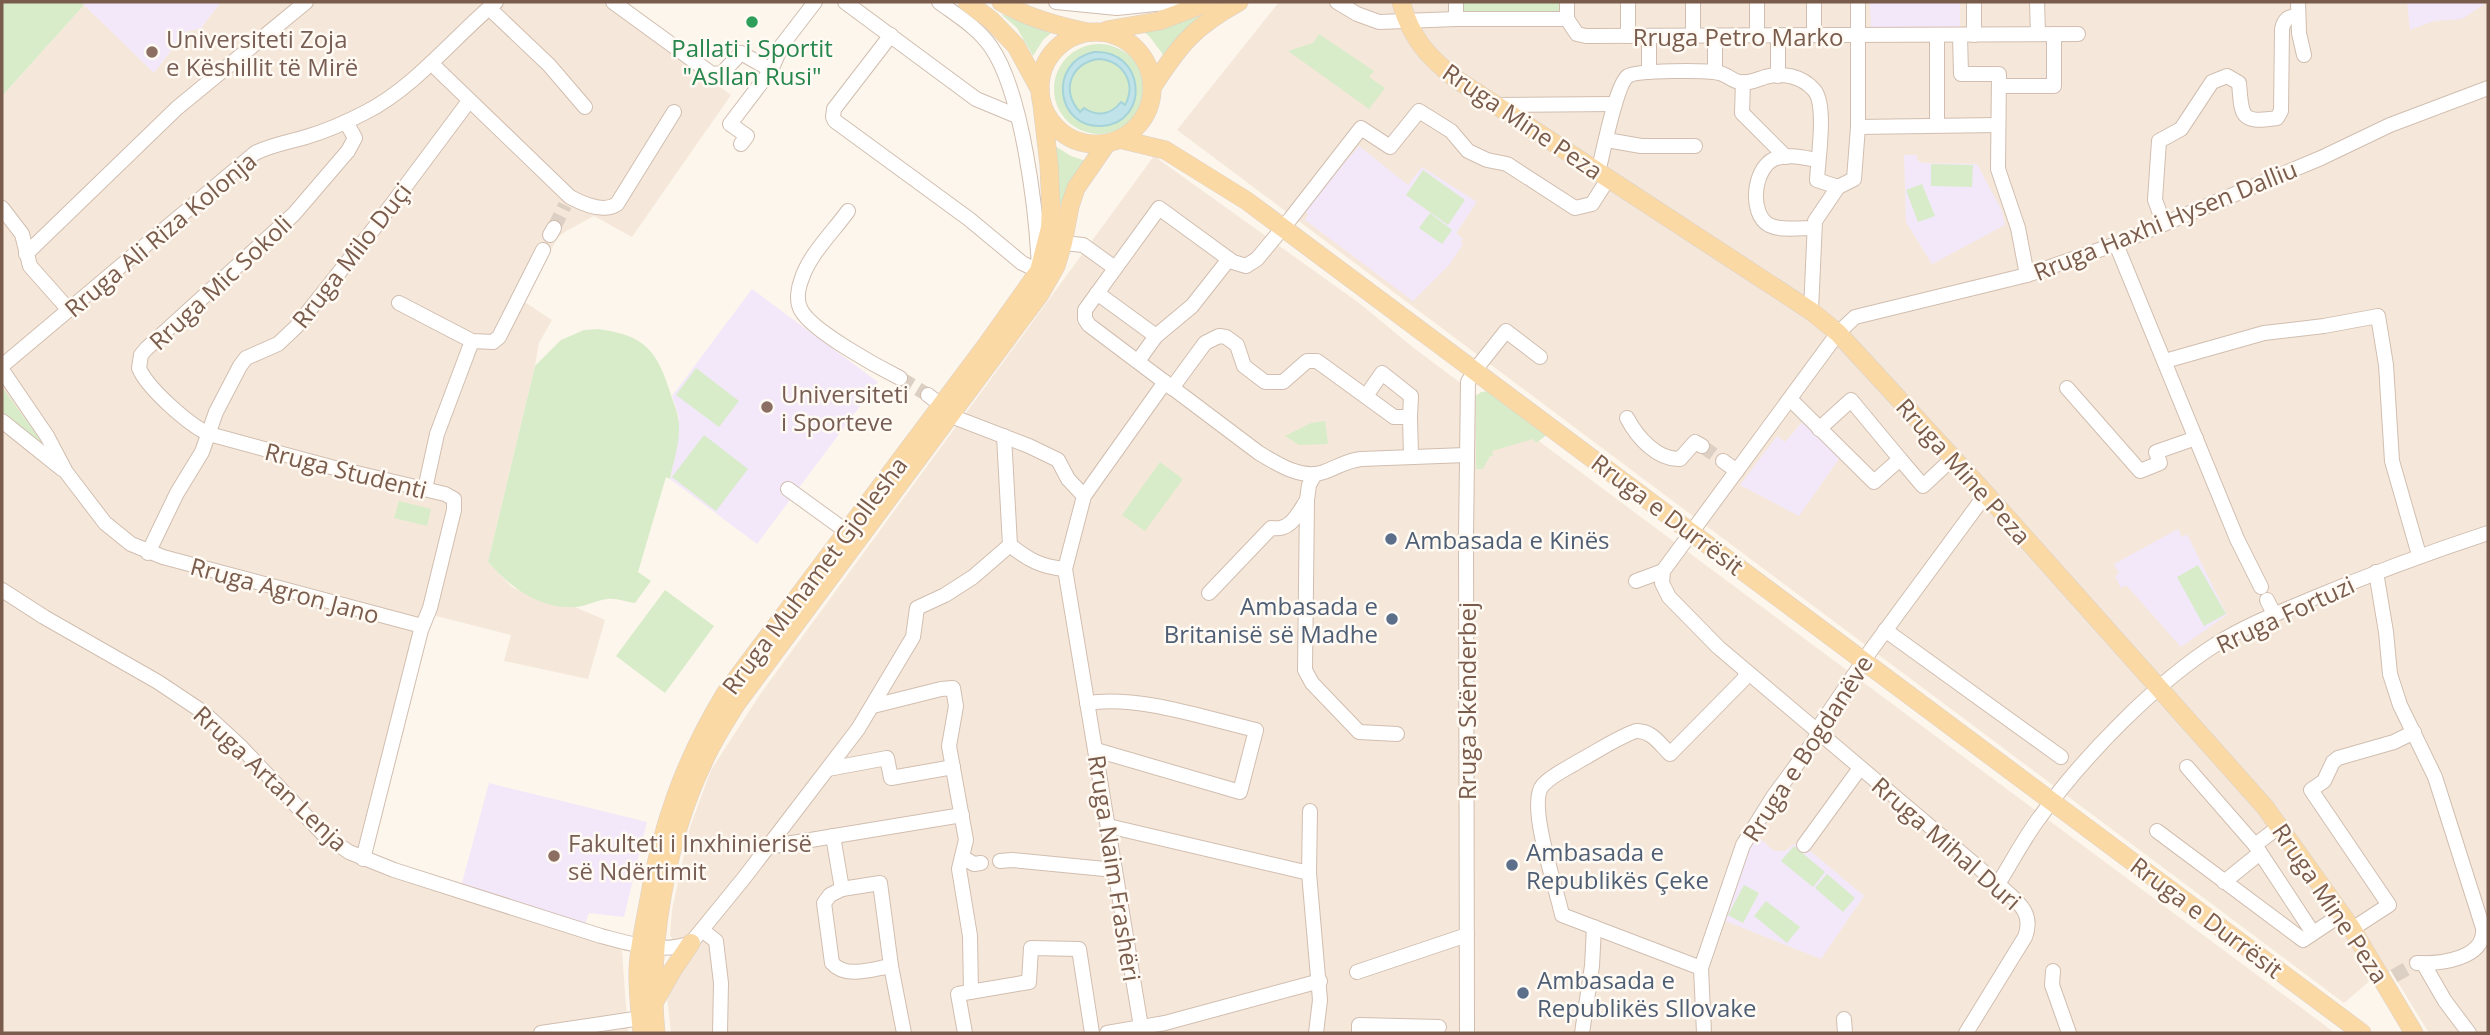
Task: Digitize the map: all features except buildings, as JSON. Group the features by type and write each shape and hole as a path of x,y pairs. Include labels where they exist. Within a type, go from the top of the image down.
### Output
{"main road":[{"path":"967,2 991,20 1016,46 1048,117 1068,136 1094,144 1113,141 1131,132 1147,112 1153,86 1172,56 1192,32 1239,2"},
{"path":"1001,2 1019,12 1056,25 1126,40 1137,48 1151,72 1153,86"},
{"path":"1041,98 1045,64 1052,52 1074,36 1159,21 1209,2"},
{"name":"Rruga Mine Peza","path":"1401,2 1414,37 1434,62 1456,79 1811,312 1838,333 2230,765 2280,826 2390,979 2414,1033"},
{"name":"Rruga Muhamet Gjollesha","path":"656,1033 648,947 655,863 663,830 697,742 725,694 1039,271 1050,228 1051,208 1041,98"},
{"name":"Rruga Muhamet Gjollesha","path":"642,1026 638,973 648,947 689,796 710,747 737,703 940,405 1040,294 1056,266 1076,188 1113,141"},
{"name":"Rruga e Durrësit","path":"1113,141 1157,148 1181,158 1247,201 2362,1033"},
{"path":"654,1004 664,984 697,936"}],"street":[{"path":"26,254 177,108 306,2"},
{"path":"471,2 489,8 548,65 585,107"},
{"path":"613,2 712,74 722,73 741,52 771,70"},
{"path":"741,144 747,136 730,124 771,70 782,45 815,2"},
{"path":"845,2 976,99 1017,117"},
{"path":"891,35 834,109 835,121 969,219 1022,263 1039,271 1033,198 1017,117 1003,70 991,47 969,24 939,2"},
{"path":"1056,2 1117,8 1174,2"},
{"path":"1337,2 1379,22 1567,19 1567,2"},
{"path":"1456,2 1456,19"},
{"path":"1628,2 1628,36"},
{"path":"1693,2 1693,36"},
{"path":"1757,2 1757,36"},
{"path":"1814,2 1814,35"},
{"path":"1811,312 1815,221 1838,187 1854,179 1858,127 1858,2"},
{"path":"1974,2 1961,74 1999,74 1998,169 2018,228 2028,275"},
{"path":"2038,2 2038,34"},
{"name":"Rruga Ali Riza Kolonja","path":"2,368 255,153 346,122 390,97 431,64 489,8"},
{"path":"2298,8 2299,33 2304,55"},
{"path":"2164,223 2155,200 2159,141 2181,129 2212,82 2227,76 2239,83 2245,117 2277,118 2281,111 2282,29 2284,21 2298,8"},
{"name":"Rruga Petro Marko","path":"1567,19 1577,34 1586,36 2078,34"},
{"path":"1999,86 2054,86 2054,34"},
{"path":"1778,35 1779,75"},
{"path":"1937,35 1937,125"},
{"path":"1649,36 1649,72"},
{"path":"1714,36 1715,72"},
{"path":"431,64 567,201 606,209 613,207 674,112"},
{"path":"1466,455 1347,461 1315,474 1286,468 1266,457 1089,325 1084,310 1159,208 1239,265 1252,263 1319,181 1323,180 1361,128 1390,147 1419,111 1451,131 1468,151 1481,158 1507,164 1574,208 1592,204 1603,175 1615,104 1625,79 1637,72 1715,72 1743,82 1779,75 1799,78 1817,92 1821,105 1817,180 1838,187"},
{"path":"1743,82 1742,113 1786,157"},
{"name":"Rruga Haxhi Hysen Dalliu","path":"1838,333 1855,317 2028,275 2116,244 2321,158 2390,125 2488,88"},
{"name":"Rruga Milo Duçi","path":"209,434 216,412 246,358 278,344 296,327 469,101"},
{"path":"1494,105 1615,104"},
{"name":"Rruga Mic Sokoli","path":"209,434 187,421 148,381 139,368 141,355 294,214 354,143 354,133 346,122"},
{"path":"1858,127 1998,125"},
{"path":"1607,140 1641,146 1695,146"},
{"path":"1813,228 1780,228 1770,226 1761,219 1757,211 1757,181 1770,161 1786,157 1818,160"},
{"path":"2,208 22,234 30,266 69,310"},
{"path":"848,211 802,275 798,299 801,310 811,321 863,359 900,378"},
{"path":"1063,243 1083,245 1115,268"},
{"path":"2116,244 2237,539 2274,614"},
{"path":"399,303 472,341 493,342 499,337 542,250"},
{"path":"1138,361 1157,336 1203,293 1229,259"},
{"path":"1097,293 1157,336"},
{"path":"2165,361 2264,333 2378,316 2386,365 2392,461 2419,555"},
{"path":"1475,370 1506,331 1540,357"},
{"path":"1636,580 1663,571 1838,333"},
{"path":"940,405 1058,460 1068,478 1084,496 1169,385 1205,343 1219,336 1226,337 1237,345 1244,366 1265,382 1283,382 1307,362 1317,360 1394,417 1410,417"},
{"path":"425,489 437,434 472,341"},
{"path":"2,368 47,436 66,472"},
{"name":"Rruga Skënderbej","path":"1466,1033 1466,455 1468,382 1475,370"},
{"path":"1366,396 1382,373 1411,396 1411,456"},
{"path":"2067,388 2140,471 2160,463 2156,452 2196,438"},
{"path":"1791,400 1874,482 1900,459"},
{"path":"1819,429 1851,400 1923,486 1953,458"},
{"path":"1627,418 1642,440 1665,457 1680,459 1695,442 1702,446"},
{"path":"2,421 66,472"},
{"path":"148,553 209,434"},
{"name":"Rruga Studenti","path":"209,434 450,496 455,504 363,859"},
{"path":"1004,436 1010,545"},
{"path":"1723,461 1737,471"},
{"name":"Rruga Agron Jano","path":"66,472 105,523 148,553 422,626"},
{"path":"1315,474 1309,485 1307,500 1305,670 1312,683 1359,732 1396,734"},
{"path":"788,489 846,531"},
{"name":"Rruga e Bogdanëve","path":"1704,1033 1701,968 1743,845 1885,630 1986,494"},
{"name":"Rruga Naim Frashëri","path":"1084,496 1065,569 1142,1030"},
{"path":"1209,593 1271,528 1285,528 1291,524 1307,500"},
{"name":"Rruga Fortuzi","path":"2052,802 2096,749 2160,689 2201,655 2238,632 2274,614 2376,572 2488,533"},
{"path":"1010,545 1038,564 1065,569"},
{"path":"648,947 678,947 697,936 828,769 873,706 913,637 917,608 973,577 1010,545"},
{"name":"Rruga Mihal Duri","path":"1663,571 1662,583 1669,597 1718,647 2023,907 2029,922 2025,937 1966,1033"},
{"path":"2376,572 2390,674 2400,705 2435,777 2486,934 2479,946 2470,953 2432,964 2420,963 2469,1033"},
{"name":"Rruga Artan Lenja","path":"2,590 158,682 203,712 242,748 324,835 363,859 601,936 648,947"},
{"path":"1885,630 2061,757"},
{"path":"1701,968 1562,915 1541,836 1539,810 1542,786 1636,731 1643,730 1650,734 1670,754 1743,680 1747,672"},
{"path":"873,706 953,688 956,706 949,746 966,840 959,869 970,936 971,992"},
{"path":"1087,702 1135,702 1256,730 1240,792 1096,750"},
{"path":"2157,831 2302,940 2313,933 2389,905 2311,790 2324,781 2333,762 2338,758 2394,742 2414,732"},
{"path":"828,769 887,758 891,778 953,766"},
{"path":"2187,766 2257,849 2313,933"},
{"name":"Rruga Mihal Duri","path":"1804,845 1860,768"},
{"path":"1998,884 2052,802"},
{"path":"1310,811 1309,873 1320,981 1317,1033"},
{"path":"768,847 962,814"},
{"path":"1108,826 1309,873"},
{"path":"2224,881 2280,826"},
{"path":"834,836 842,889"},
{"path":"962,858 974,864 981,863"},
{"path":"1000,861 1115,870"},
{"path":"891,966 851,972 831,963 824,903 830,895 842,889 880,883 891,966 904,1033"},
{"path":"1583,1033 1594,927"},
{"path":"1357,972 1466,935"},
{"path":"697,936 716,941 721,983 720,1033"},
{"path":"965,1033 958,994 1029,982 1031,948 1079,949 1092,1033"},
{"path":"2053,971 2052,985 2069,1033"},
{"path":"1107,1033 1142,1030 1320,981"},
{"path":"1359,1033 1359,1025 1439,1027"},
{"path":"541,1033 642,1026"}],"shaded area":[{"name":"Universiteti Zoja e Këshillit të Mirë","path":"81,2 221,2 201,28 185,32 154,73"},
{"path":"221,2 606,2 731,95 632,237 594,216 568,230 558,237 523,301 552,320 539,343 488,562 512,587 558,606 575,607 605,620 588,679 504,661 511,635 428,614 363,859 601,936 622,951 628,1033 2,1033 2,96 84,5 154,72 186,32 201,28"},
{"path":"1279,2 2488,2 2488,1033 2429,1033 2391,971 2372,979 2344,1003 1177,130"},
{"path":"1870,2 1960,2 1960,27 1871,28"},
{"path":"2407,2 2483,2 2483,5 2462,19 2434,21 2410,30"},
{"path":"1359,146 1408,185 1422,167 1477,202 1456,233 1463,239 1463,244 1449,265 1413,301 1305,220 1308,214 1304,210"},
{"path":"1904,155 1917,155 1917,160 1922,163 1977,164 2002,211 2005,225 1932,264 1906,222"},
{"path":"1154,156 1359,303 1415,349 2335,1033 671,1033 667,996 686,962 670,935 672,910 690,827 711,770 761,693"},
{"name":"Universiteti i Sporteve","path":"752,289 878,382 757,544 670,479 679,433 679,417 672,396"},
{"path":"1802,422 1841,456 1799,516 1740,485 1777,436 1785,442"},
{"path":"2178,529 2182,537 2187,534 2227,615 2181,647 2126,585 2121,588 2115,576 2119,573 2114,564"},
{"name":"Fakulteti i Inxhinierisë së Ndërtimit","path":"489,783 647,822 624,917 589,913 583,930 460,890"},
{"path":"1756,835 1774,851 1785,851 1794,844 1802,844 1864,896 1821,959 1723,920 1746,850"}],"green space":[{"path":"2,2 81,2 84,5 2,96"},
{"path":"1461,2 1562,2 1558,14 1463,12"},
{"path":"1212,10 1182,32 1164,56 1142,30 1173,24"},
{"path":"1001,14 1051,33 1033,56 1017,28"},
{"path":"1319,34 1374,71 1369,77 1385,88 1369,109 1288,51 1313,43"},
{"path":"1099,44 1116,48 1131,57 1140,72 1144,89 1140,106 1131,121 1116,130 1099,134 1082,130 1067,121 1058,106 1054,89 1058,72 1067,57 1082,48"},
{"path":"1055,146 1086,161 1075,176 1060,207"},
{"path":"1931,164 1973,165 1972,187 1931,186"},
{"path":"1423,170 1465,200 1448,225 1406,195"},
{"path":"1922,184 1935,216 1918,222 1906,190"},
{"path":"1430,213 1452,230 1442,244 1419,228"},
{"path":"598,329 638,340 654,355 665,377 676,411 678,442 670,479 666,477 638,572 651,581 635,603 608,599 563,607 538,601 527,595 506,580 488,562 535,366 561,340 584,330"},
{"path":"696,368 739,401 719,427 676,395"},
{"path":"2,387 41,441 43,446 2,416"},
{"path":"1488,391 1548,434 1536,443 1533,439 1492,451 1493,456 1490,456 1483,469 1476,469 1476,396"},
{"path":"1325,421 1328,444 1299,445 1285,436 1311,423"},
{"path":"704,435 748,469 716,511 672,477"},
{"path":"1160,462 1183,479 1145,531 1122,515"},
{"path":"399,501 431,509 427,526 394,518"},
{"path":"2198,565 2226,614 2204,626 2177,577"},
{"path":"665,590 714,626 665,693 616,656"},
{"path":"1794,846 1825,872 1813,887 1781,861"},
{"path":"1827,874 1855,898 1843,912 1815,888"},
{"path":"1744,885 1759,893 1743,923 1728,915"},
{"path":"1766,901 1800,927 1787,943 1754,916"}],"water":[{"path":"1094,52 1111,54 1124,62 1132,73 1134,100 1129,112 1118,122 1102,126 1087,124 1075,117 1067,107 1063,94 1064,81 1069,68 1079,58","holes":["1089,61 1108,61 1126,74 1129,89 1125,105 1121,102 1113,110 1104,113 1094,113 1084,108 1080,112 1071,95 1070,87 1075,72"]}],"tunnel":[{"path":"554,228 565,205"},
{"path":"900,378 928,395"},
{"path":"1702,446 1723,461"},
{"path":"2394,976 2417,963"}],"place":[{"name":"Pallati i Sportit \"Asllan Rusi\"","path":"752,22"},
{"name":"Universiteti Zoja e Këshillit të Mirë","path":"152,52"},
{"name":"Universiteti i Sporteve","path":"767,407"},
{"name":"Ambasada e Kinës","path":"1391,539"},
{"name":"Ambasada e Britanisë së Madhe","path":"1392,619"},
{"name":"Fakulteti i Inxhinierisë së Ndërtimit","path":"554,856"},
{"name":"Ambasada e Republikës Çeke","path":"1512,865"},
{"name":"Ambasada e Republikës Sllovake","path":"1523,993"}]}
